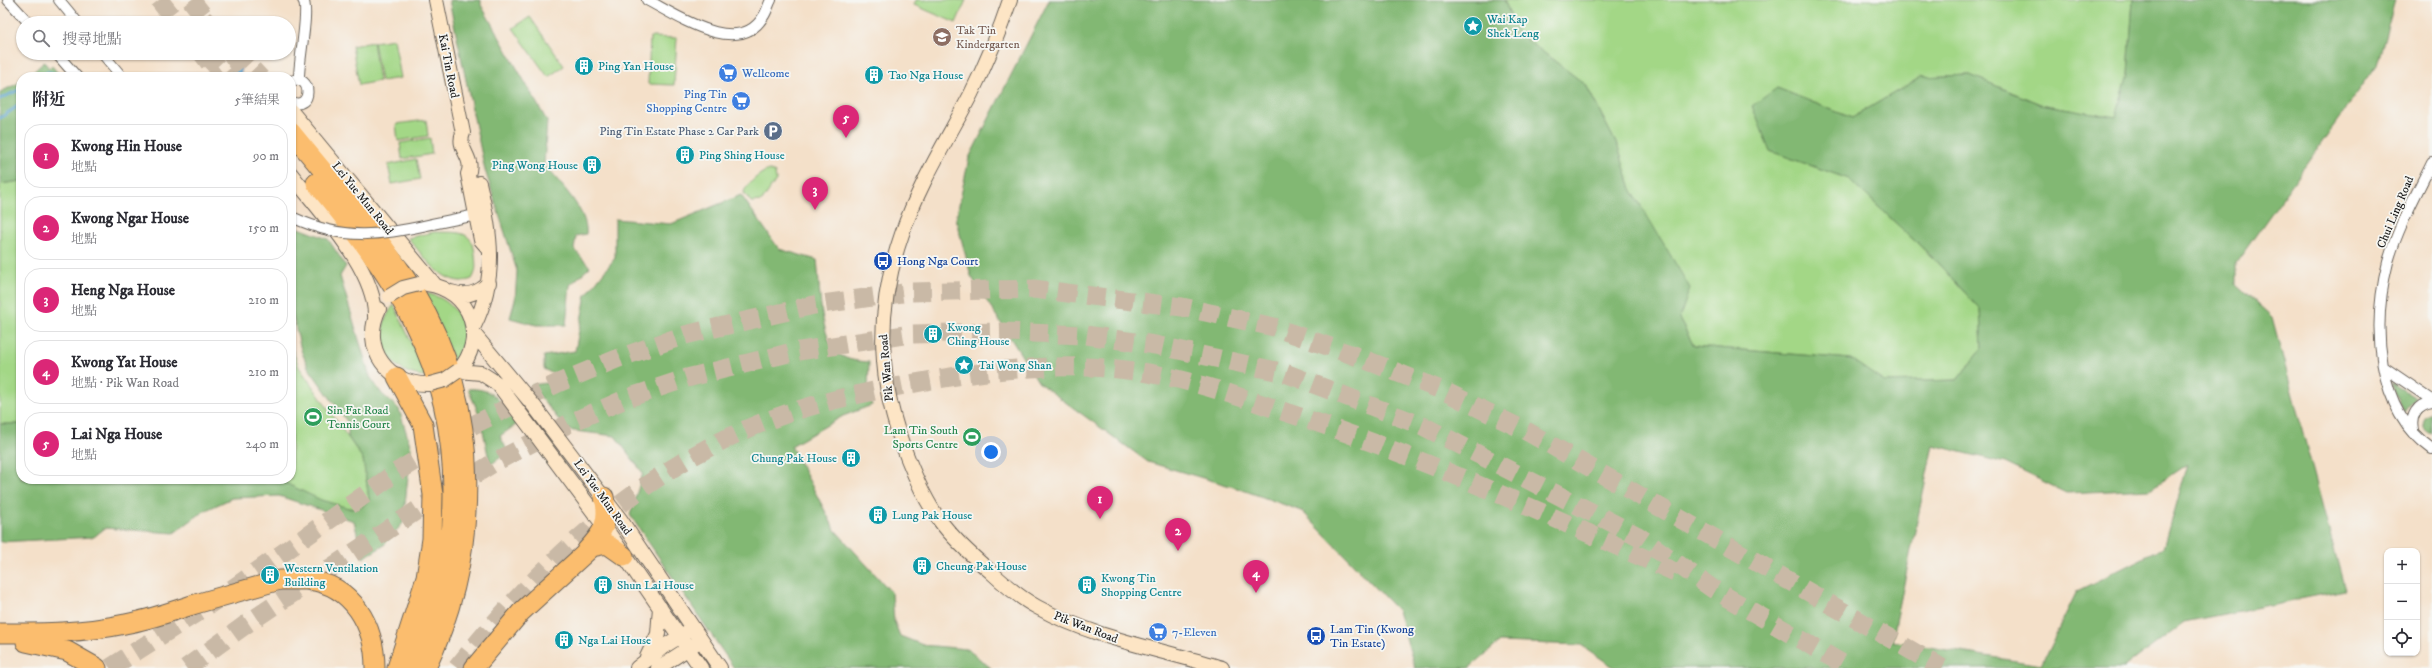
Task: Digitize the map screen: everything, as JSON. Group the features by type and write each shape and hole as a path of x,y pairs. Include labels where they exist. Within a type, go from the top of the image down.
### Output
{"highway":[{"name":"Lei Yue Mun Road","path":"296,139 346,210"},
{"path":"296,157 393,260 428,318 447,365 461,425 466,470 464,540 450,607 426,668"},
{"path":"346,210 384,270 415,325 434,372 448,436 453,494 447,560 432,617 410,668"},
{"path":"397,377 422,425 433,495 432,539 426,578 397,668"},
{"path":"474,668 521,612 598,539 604,526 607,513 604,497"},
{"path":"585,552 599,544 607,544 624,556"},
{"path":"21,637 124,624 267,583 288,579 308,580 333,587 346,595 356,606 370,636 375,668"},
{"path":"0,634 21,637 58,648 77,655 97,668"}],"main road":[{"name":"Kai Tin Road","path":"436,0 463,133 468,138 471,149 468,174 481,218 481,240 488,248 489,283 474,330"},
{"name":"Pik Wan Road","path":"1010,0 988,58 924,180 902,234 890,272 883,317 883,356 887,398 900,438 916,478 939,519 978,561 1019,595 1035,606 1091,631 1127,643 1222,668"},
{"name":"Lei Yue Mun Road","path":"296,117 436,285"},
{"path":"296,181 363,270 373,292 375,317 373,334 375,351 384,366 397,377 413,384 430,384 445,380 458,371 470,354 474,330 463,303 451,292"},
{"path":"375,317 390,296 403,288 419,284 436,285 451,292 472,294 489,283"},
{"name":"Lei Yue Mun Road","path":"474,330 604,497 720,668"},
{"name":"Lei Yue Mun Road","path":"458,371 481,373 498,384 604,526 702,668"},
{"path":"641,664 658,634 660,607"},
{"path":"641,664 697,635"},
{"path":"658,668 684,642"}],"street":[{"path":"8,0 23,16"},
{"path":"59,0 72,16"},
{"path":"647,0 696,25 714,32 728,34 740,33 752,28 763,18 771,0"},
{"path":"296,75 305,20 306,1"},
{"path":"62,60 73,72"},
{"path":"108,60 118,72"},
{"path":"296,81 304,83 308,88 308,95 305,100 299,104 296,103"},
{"name":"Chui Ling Road","path":"2430,446 2418,439 2392,400 2386,381 2380,334 2381,309 2388,262 2398,233 2432,162"},
{"path":"296,218 317,228 355,235 380,235 432,224 481,218"},
{"path":"2385,368 2432,401"},
{"path":"2413,430 2412,420 2416,410 2425,403 2432,401"}],"green space":[{"path":"449,0 481,0 481,5 547,121 544,164 578,206 583,216 586,225 586,234 576,236 574,249 590,267 570,285 566,325 536,325 510,318 515,300 517,271 485,170"},
{"path":"916,0 966,0 956,23 914,5"},
{"path":"1049,0 1504,0 1518,33 1586,85 1618,147 1631,189 1690,288 1679,319 1694,346 1851,359 1884,382 1957,380 1982,348 1980,309 1933,258 1849,179 1770,151 1752,106 1777,88 1852,118 1921,77 1970,75 2040,104 2116,117 2128,74 2133,0 2395,0 2377,65 2236,263 2236,284 2272,317 2345,590 2184,622 2124,668 1615,668 1581,645 1500,642 1469,668 1415,668 1398,611 1302,511 1237,488 1148,462 1039,383 971,276 956,219 969,158","holes":["1933,445 2005,463 2067,493 2150,489 2187,464 2163,548 2077,591 2041,665 1892,641"]},
{"path":"1504,0 2133,0 2128,74 2116,117 2040,104 1970,75 1921,77 1852,118 1777,88 1770,151 1849,179 1933,258 1980,309 1982,348 1957,380 1884,382 1850,359 1694,346 1679,319 1689,288 1631,189 1618,147 1586,85 1518,33"},
{"path":"530,17 564,66 548,77 513,28"},
{"path":"650,37 677,38 674,85 648,84"},
{"path":"394,39 401,78 381,81 374,42"},
{"path":"373,42 379,81 359,85 352,46"},
{"path":"44,62 49,68 52,66 57,72 33,72"},
{"path":"16,84 16,182 0,184 0,92"},
{"path":"426,120 428,136 398,141 396,124"},
{"path":"430,138 432,154 402,159 400,143"},
{"path":"416,159 420,179 392,184 388,165"},
{"path":"770,170 775,173 776,180 762,201 751,202 744,193 747,186 759,175"},
{"path":"16,182 16,424 0,424 0,184"},
{"path":"741,195 779,249 817,260 824,324 832,347 846,358 869,362 868,390 872,405 843,416 791,446 835,530 892,593 894,621 900,636 923,645 967,649 991,668 734,668 630,515 643,473 615,436 567,430 531,385 547,383 553,374 544,369 544,356 575,351 586,295 615,258 615,219 671,224"},
{"path":"296,227 328,239 346,266 340,276 370,377 382,394 399,409 411,448 403,523 383,546 363,558 354,521 279,496 232,498 204,511 174,533 105,528 94,537 0,542 0,424 16,424 16,484 287,484 321,500 352,509 362,507 369,499 363,459 348,437 348,423 308,367 301,350 296,329"},
{"path":"434,232 462,234 471,240 474,246 476,265 475,273 472,279 462,281 453,280 444,275 428,261 408,238"},
{"path":"424,293 436,296 446,302 454,309 460,318 463,328 463,339 460,350 454,361"},
{"path":"394,305 427,376 413,374 401,369 392,361 386,351 383,340 383,328 387,316"},
{"name":"Sin Fat Road Tennis Court","path":"296,360 299,367 363,459 369,499 361,506 351,508 330,504 287,484 296,484"},
{"path":"2391,383 2416,398 2407,407 2404,413"},
{"path":"468,389 478,389 492,394 502,404 517,424 500,436 508,452 490,465 480,416"},
{"path":"2432,414 2432,434 2425,429 2423,423 2425,418"}],"water":[{"path":"236,64 241,68 241,72 231,72 230,70 232,66"}],"waterway":[{"path":"0,99 16,91"},
{"path":"0,118 16,107"}],"tunnel":[{"path":"159,0 172,16"},
{"path":"191,0 204,16"},
{"path":"204,60 213,72"},
{"path":"211,60 222,72"},
{"path":"236,60 244,72"},
{"path":"247,60 258,72"},
{"path":"110,668 221,597 398,471 475,424 558,383 619,358 685,335 814,305 910,292 1034,289 1182,307 1274,327 1361,358 1446,392 1528,432 1942,668"},
{"path":"186,668 248,623 425,505 495,462 570,423 628,398 687,378 793,352 911,334 1003,332 1086,335 1155,345 1285,373 1423,426 1638,536 1713,589 1850,668"},
{"path":"457,668 490,628 526,589 564,552 604,517 646,486 691,457 737,433 786,414 822,403 877,390 932,380 1012,369 1067,367 1121,369 1166,376 1217,390 1335,429 1434,466 1675,572"}],"place":[{"name":"Wai Kap Shek Leng","path":"1473,26"},
{"name":"Tak Tin Kindergarten","path":"942,37"},
{"name":"Ping Yan House","path":"584,66"},
{"name":"Wellcome","path":"728,73"},
{"name":"Tao Nga House","path":"874,75"},
{"name":"Ping Tin Shopping Centre","path":"741,101"},
{"name":"Ping Tin Estate Phase 2 Car Park","path":"773,131"},
{"name":"Lai Nga House","path":"846,138"},
{"name":"Ping Shing House","path":"685,155"},
{"name":"Ping Wong House","path":"592,165"},
{"name":"Heng Nga House","path":"815,210"},
{"name":"Hong Nga Court","path":"883,261"},
{"name":"Kwong Ching House","path":"933,334"},
{"name":"Tai Wong Shan","path":"964,365"},
{"name":"Sin Fat Road Tennis Court","path":"313,417"},
{"name":"Lam Tin South Sports Centre","path":"972,437"},
{"name":"Chung Pak House","path":"851,458"},
{"name":"Lung Pak House","path":"878,515"},
{"name":"Kwong Hin House","path":"1100,519"},
{"name":"Kwong Ngar House","path":"1178,551"},
{"name":"Cheung Pak House","path":"922,566"},
{"name":"Western Ventilation Building","path":"270,575"},
{"name":"Shun Lai House","path":"603,585"},
{"name":"Kwong Tin Shopping Centre","path":"1087,585"},
{"name":"Kwong Yat House","path":"1256,593"},
{"name":"7-Eleven","path":"1158,632"},
{"name":"Lam Tin (Kwong Tin Estate)","path":"1316,636"},
{"name":"Nga Lai House","path":"564,640"}]}
